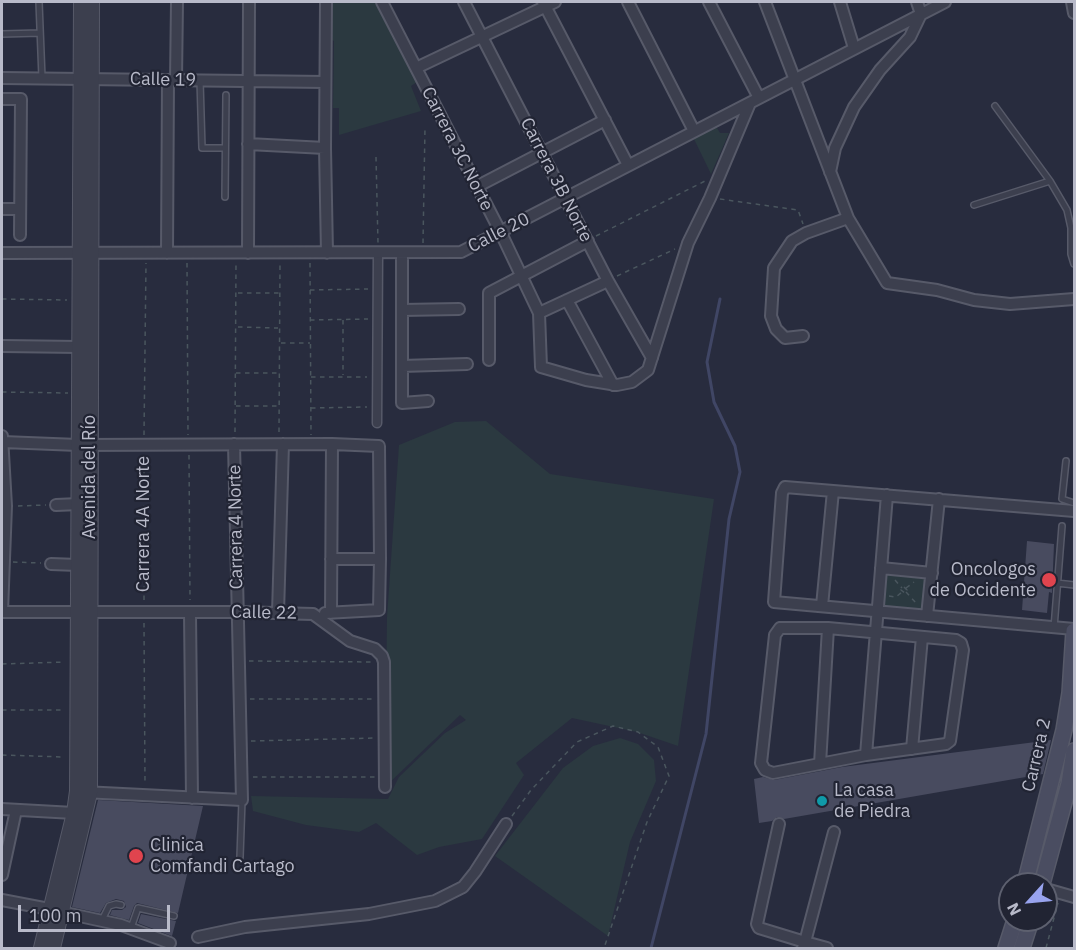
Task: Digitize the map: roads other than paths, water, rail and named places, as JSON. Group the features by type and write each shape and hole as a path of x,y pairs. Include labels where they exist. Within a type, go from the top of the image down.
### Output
{"main road":[{"name":"Carrera 2","path":"1028,872 1064,730 1070,693 1074,630"},
{"name":"Carrera 2","path":"1045,872 1069,784 1074,751"},
{"path":"1006,948 1011,932"},
{"path":"1022,948 1027,932"}],"street":[{"name":"Avenida del Río","path":"41,948 55,911 84,792 86,79 81,2"},
{"name":"Avenida del Río","path":"86,79 92,2"},
{"path":"167,253 172,80 177,2"},
{"path":"248,253 249,2"},
{"path":"326,2 327,253"},
{"name":"Carrera 3C Norte","path":"382,2 500,231 539,313 541,367 613,385"},
{"name":"Carrera 3B Norte","path":"464,2 608,281 652,358"},
{"path":"628,2 694,131"},
{"path":"567,300 613,385 632,382 648,369 688,243 754,100 709,2"},
{"path":"765,2 849,218 887,283 937,290 974,300 1010,304 1074,299"},
{"path":"840,2 854,48"},
{"path":"830,174 835,148 854,107 880,70 910,37 921,14 917,2"},
{"name":"Calle 20","path":"2,254 461,252 945,2"},
{"path":"1072,2 1074,13"},
{"path":"416,68 548,3 628,165"},
{"name":"Calle 19","path":"2,78 325,82"},
{"path":"2,99 21,99 20,235"},
{"path":"476,187 605,120"},
{"path":"248,144 325,148"},
{"path":"2,209 20,209"},
{"path":"803,336 785,338 776,329 771,316 774,268 792,241 806,233 849,218"},
{"path":"489,360 489,293 588,241"},
{"name":"Avenida del Río","path":"53,948 55,911 74,813 84,792 77,758 78,662 84,611 78,565 79,504 84,445 78,393 80,300 86,253"},
{"path":"377,423 378,253"},
{"path":"402,253 402,403 428,401"},
{"path":"539,313 608,281"},
{"path":"402,310 459,309"},
{"path":"2,346 79,347"},
{"path":"402,366 467,364"},
{"path":"2,612 6,506 2,438 84,445 332,444 379,446 379,610 313,614"},
{"name":"Carrera 4 Norte","path":"234,444 242,800"},
{"path":"278,613 281,444"},
{"path":"332,444 332,612"},
{"path":"1074,511 785,487 782,493 774,602 1074,630"},
{"path":"822,606 833,491"},
{"path":"866,755 887,495"},
{"path":"927,616 939,499"},
{"path":"56,505 79,504"},
{"path":"331,559 380,559"},
{"path":"51,564 78,565"},
{"path":"881,568 932,573"},
{"name":"Calle 22","path":"2,612 313,614 350,641 375,649 380,653 384,662 385,782"},
{"path":"190,613 192,798"},
{"path":"780,628 828,628 956,640 961,643 963,650 950,741 946,744 866,755 773,773 765,770 761,763 775,635 780,628"},
{"path":"820,764 828,628"},
{"path":"912,749 922,637"},
{"path":"84,792 242,800"},
{"path":"2,809 74,813"},
{"path":"2,875 16,810"},
{"path":"198,937 245,927 369,914 435,901 463,887 507,824"},
{"path":"779,824 757,924 759,928 804,945 827,948"},
{"path":"804,945 834,832"},
{"path":"2,900 131,928 170,943"}],"lane":[{"path":"39,2 42,78"},
{"path":"2,34 40,33"},
{"path":"200,80 202,148 225,148"},
{"path":"225,197 226,95"},
{"path":"995,106 1050,180 1067,210 1074,264"},
{"path":"974,205 1050,180"},
{"path":"1066,461 1062,499 1074,503"},
{"path":"1054,628 1062,526"},
{"path":"1058,583 1074,585"},
{"path":"240,858 242,800"},
{"path":"102,921 109,906 121,905"},
{"path":"130,907 174,916"},
{"path":"131,928 138,908"}],"waterway":[{"path":"651,948 706,734 729,519 740,472 735,446 714,402 707,362 720,299"}],"place":[{"name":"Oncologos de Occidente","path":"1049,580"},
{"name":"La casa de Piedra","path":"822,801"},
{"name":"Clinica Comfandi Cartago","path":"136,856"}]}
